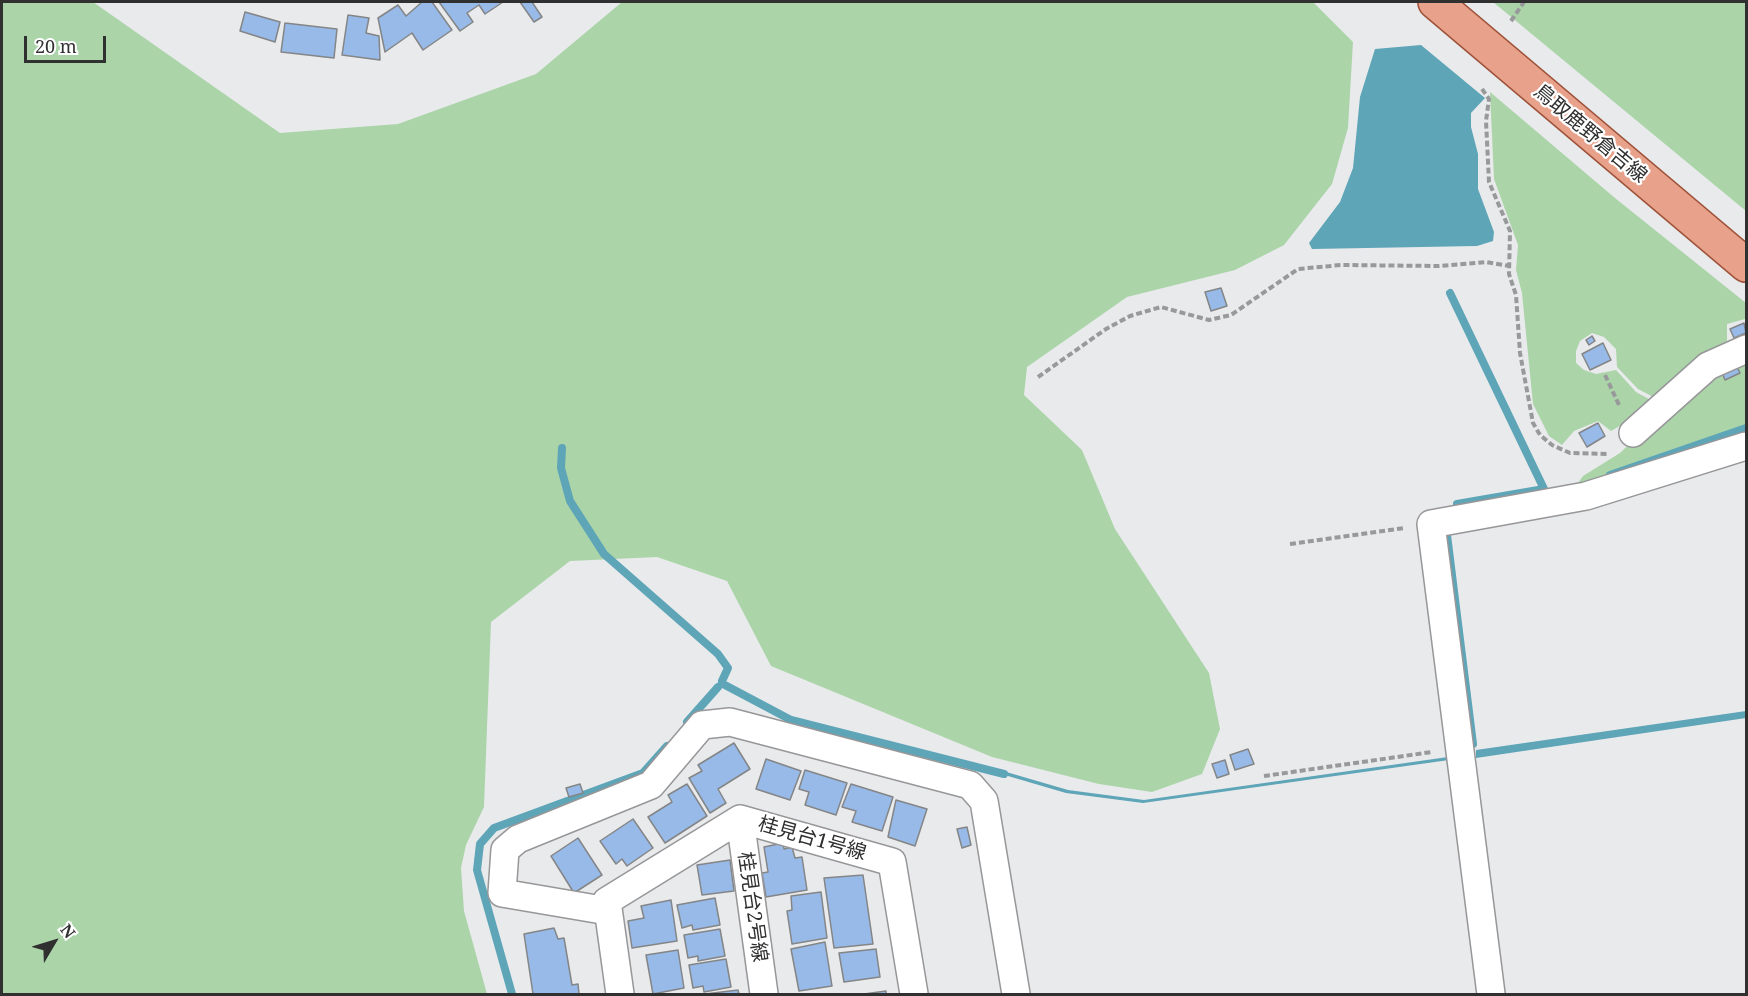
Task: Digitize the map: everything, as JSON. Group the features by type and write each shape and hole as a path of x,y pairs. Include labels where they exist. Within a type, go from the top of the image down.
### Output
{"main road":[{"name":"鳥取鹿野倉吉線","path":"1435,2 1746,265"}],"street":[{"path":"1632,433 1708,366 1746,349"},
{"path":"1491,994 1431,524 1586,496 1746,446"},
{"path":"620,994 608,911 502,893 505,850 519,839 651,785 702,725 730,722 970,785 984,801 1016,994"},
{"name":"桂見台1号線","path":"608,911 607,901 740,819 892,862 914,994"},
{"name":"桂見台2号線","path":"740,819 764,994"}],"path":[{"path":"1511,21 1524,2"},
{"path":"1482,88 1489,99 1486,121 1489,182 1510,231 1509,274 1516,295 1522,365 1533,423 1546,440 1570,453 1609,454"},
{"path":"1038,377 1106,329 1130,316 1161,307 1209,320 1231,315 1298,269 1341,265 1440,266 1486,262 1510,266"},
{"path":"1605,375 1632,433"},
{"path":"1290,544 1431,524"},
{"path":"1264,776 1460,747"}],"green space":[{"path":"2,2 93,2 280,133 398,124 536,74 622,2 1313,2 1353,42 1348,128 1332,184 1284,245 1235,270 1127,297 1027,367 1024,395 1082,450 1115,529 1209,673 1220,729 1202,774 1152,792 1099,784 992,757 771,666 727,581 657,557 570,561 491,622 484,807 466,845 461,868 464,911 487,994 2,994"},
{"path":"1493,2 1746,2 1746,211"},
{"path":"1490,92 1615,198 1746,303 1746,322 1745,319 1727,324 1727,349 1661,401 1638,389 1617,367 1616,349 1604,337 1592,333 1580,341 1576,351 1576,363 1584,370 1596,374 1616,370 1636,392 1658,404 1611,431 1598,421 1574,431 1562,445 1549,436 1533,404 1522,293 1516,270 1518,245 1494,179"},
{"path":"1746,354 1746,435 1576,486 1583,476 1620,453 1665,410"}],"water":[{"path":"1421,45 1485,98 1471,113 1471,127 1478,154 1478,189 1494,232 1493,241 1477,246 1312,249 1309,243 1340,202 1353,168 1360,97 1375,49"},
{"path":"1746,711 1746,718 1476,758 1476,750"},
{"path":"1448,757 1449,760 1143,803 1066,793 991,771 996,769 1068,790 1144,800"}],"building":[{"path":"422,2 432,2 452,30 423,50 412,33 385,52 378,18 398,5 406,16"},
{"path":"439,2 503,2 485,14 479,5 467,13 473,22 460,31"},
{"path":"520,2 532,2 542,17 534,22"},
{"path":"245,12 280,22 275,42 240,31"},
{"path":"348,15 369,18 366,33 379,36 380,60 342,55"},
{"path":"285,23 337,29 334,58 281,52"},
{"path":"1221,288 1227,306 1211,311 1205,292"},
{"path":"1744,323 1746,333 1734,338 1730,329"},
{"path":"1592,336 1595,341 1589,345 1586,340"},
{"path":"1603,343 1611,360 1590,370 1582,354"},
{"path":"1735,363 1740,373 1725,380 1721,370"},
{"path":"1598,423 1605,436 1587,447 1579,433"},
{"path":"734,743 750,769 718,789 726,803 710,813 689,778 702,771 698,765"},
{"path":"1248,749 1254,764 1235,770 1230,755"},
{"path":"766,759 801,771 790,800 756,789"},
{"path":"1225,760 1229,774 1217,778 1212,764"},
{"path":"805,770 847,783 836,815 805,805 809,792 799,789"},
{"path":"580,784 583,793 569,797 566,788"},
{"path":"687,784 707,816 665,843 648,817 672,802 668,795"},
{"path":"851,784 893,797 882,831 852,822 856,811 842,807"},
{"path":"896,800 927,809 915,846 888,837"},
{"path":"633,819 653,848 627,866 622,859 616,864 600,841"},
{"path":"967,827 971,845 962,848 957,829"},
{"path":"578,838 602,875 574,893 551,856"},
{"path":"783,843 784,849 792,847 795,858 802,857 807,890 766,897 762,873 768,872 764,847"},
{"path":"730,860 734,891 702,895 697,865"},
{"path":"863,875 873,944 834,948 824,878"},
{"path":"821,892 827,938 792,944 787,911 792,910 791,896"},
{"path":"715,898 720,925 693,930 692,925 682,928 677,905"},
{"path":"671,900 677,941 632,948 628,921 644,918 641,906"},
{"path":"554,928 558,939 564,938 572,985 578,984 579,994 533,994 524,934"},
{"path":"720,929 725,956 698,961 698,956 688,958 684,935"},
{"path":"825,942 832,986 799,991 791,949"},
{"path":"876,949 880,977 844,982 839,953"},
{"path":"678,950 684,988 653,994 646,955"},
{"path":"726,959 731,987 704,992 703,986 693,988 689,965"},
{"path":"738,990 739,994 705,994"},
{"path":"886,991 886,994 864,994"}],"waterway":[{"path":"1450,293 1544,489 1457,504"},
{"path":"1610,475 1746,428"},
{"path":"562,448 561,468 570,501 604,554 718,654 728,668 722,681"},
{"path":"1447,535 1473,744"},
{"path":"723,684 791,720 1004,774"},
{"path":"687,722 718,687"},
{"path":"512,994 477,870 480,844 494,828 643,773 667,746"}]}
